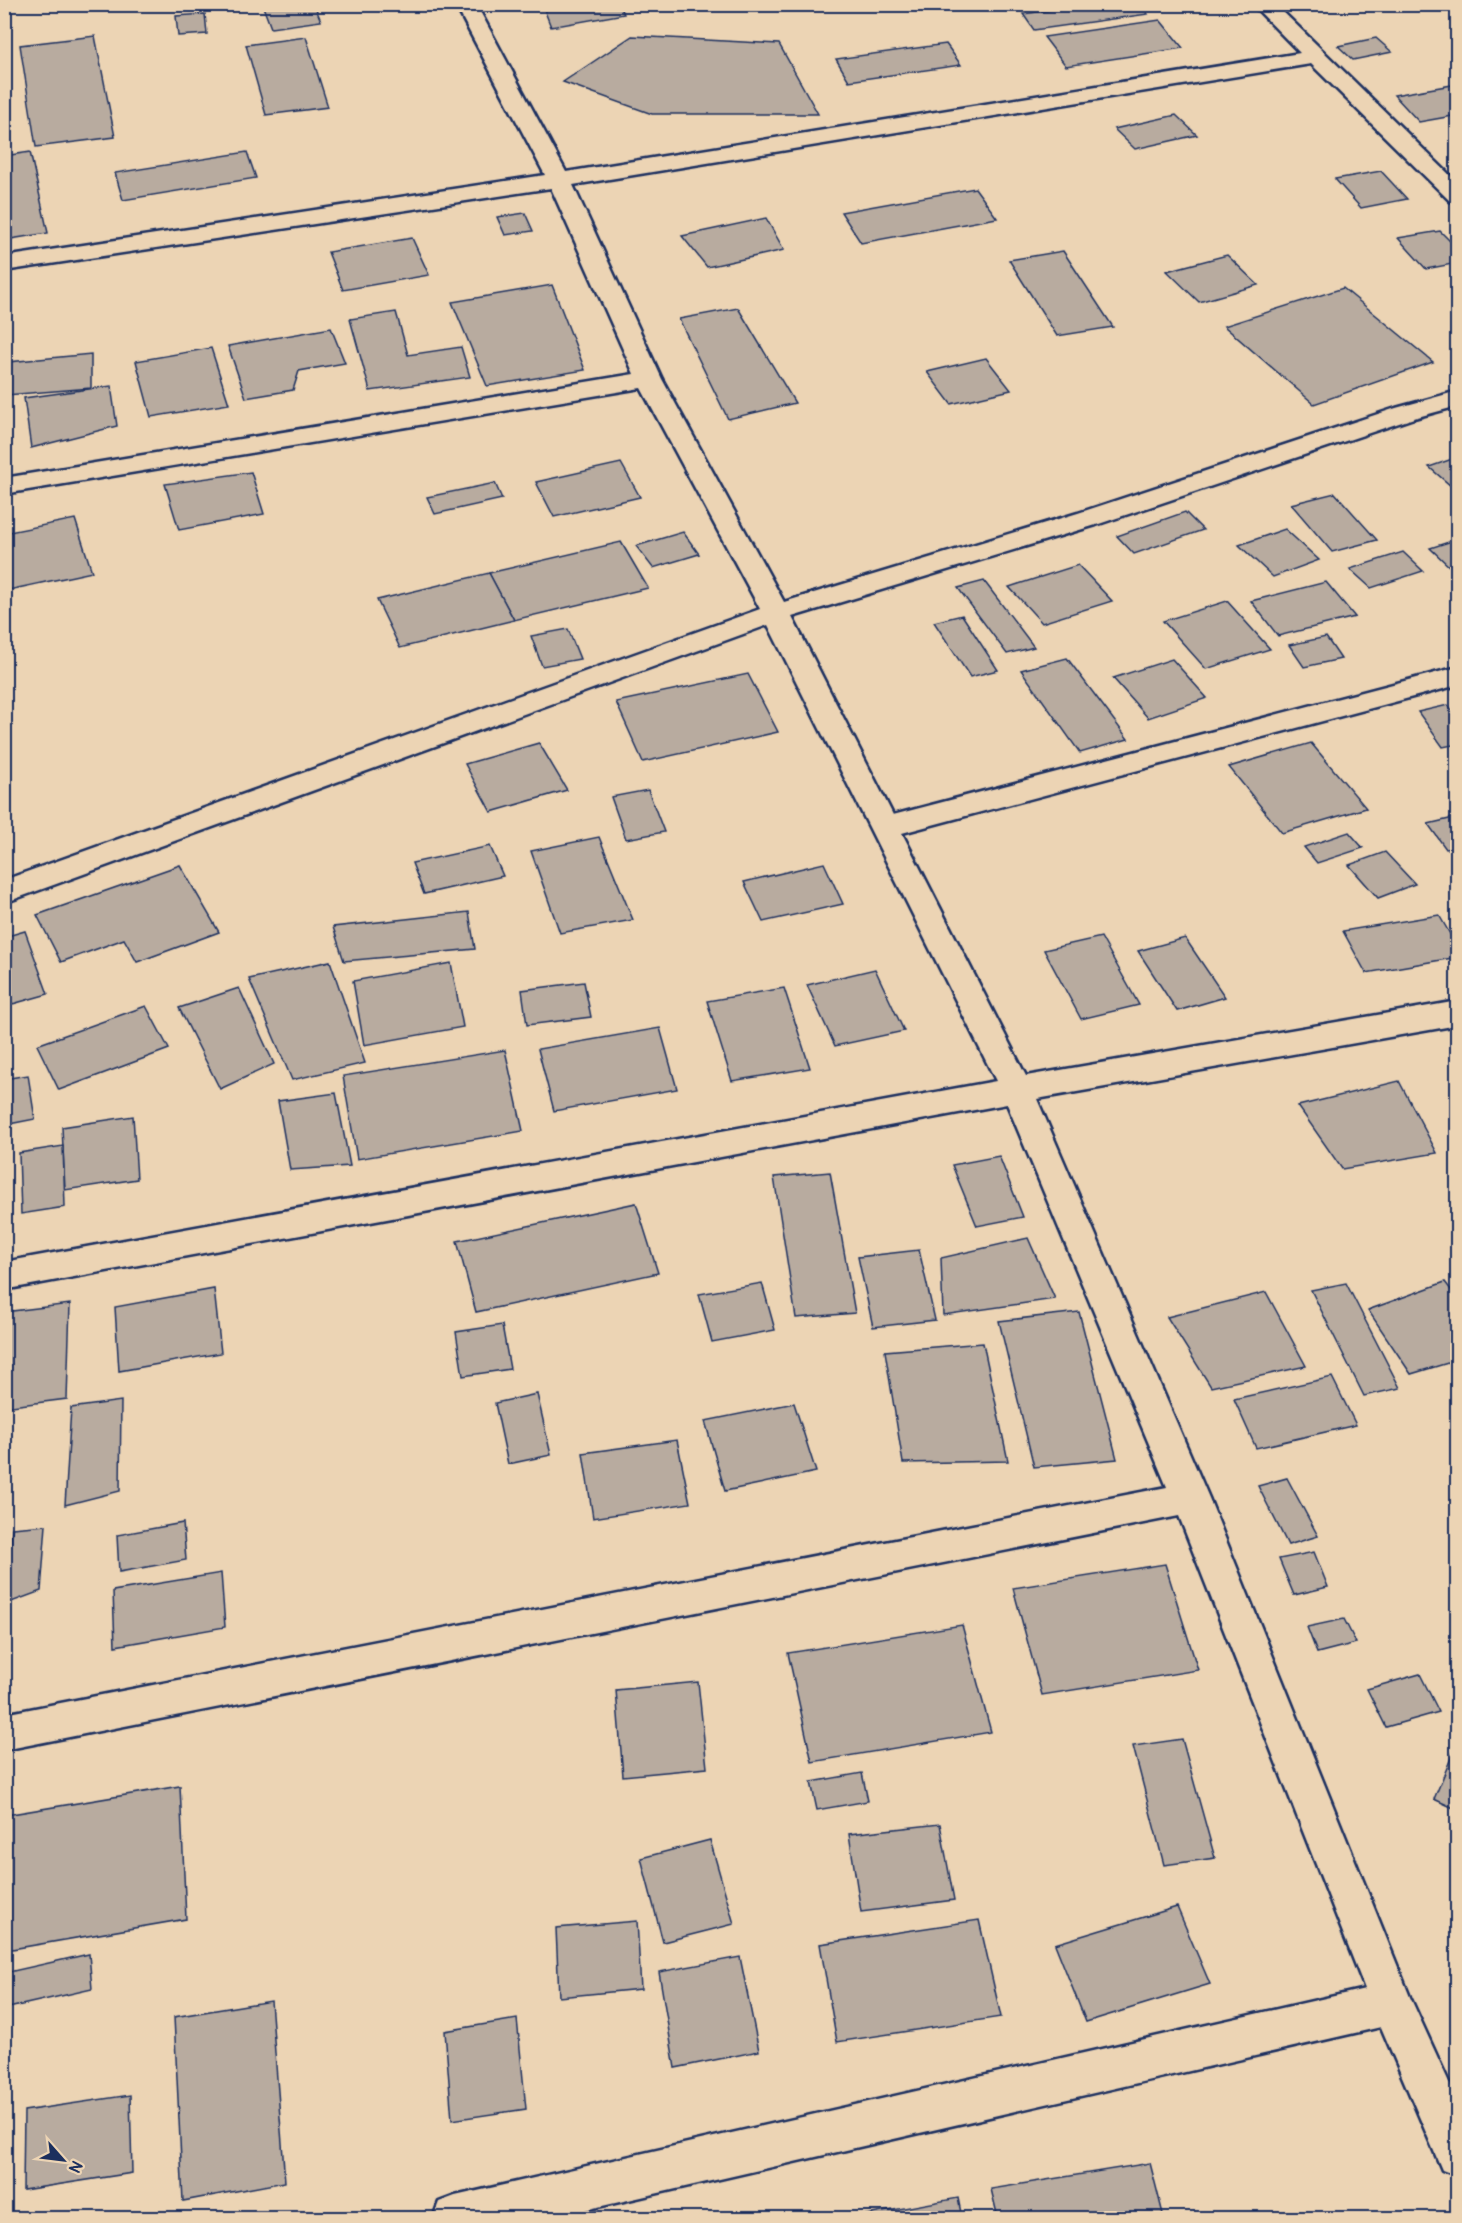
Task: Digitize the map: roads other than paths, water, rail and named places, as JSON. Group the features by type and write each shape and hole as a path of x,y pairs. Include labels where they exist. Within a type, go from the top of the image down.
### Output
{"street":[{"path":"465,4 559,180 649,379 776,613 1017,1090 1190,1498 1392,2004 1458,2154"},
{"path":"1262,4 1458,196"},
{"path":"4,264 559,180 1315,57"},
{"path":"4,486 649,379"},
{"path":"4,892 776,613 1087,519 1405,413 1458,398"},
{"path":"884,828 1458,676"},
{"path":"4,1276 1017,1090 1458,1013"},
{"path":"4,1732 1190,1498"},
{"path":"455,2218 1392,2004"}]}
